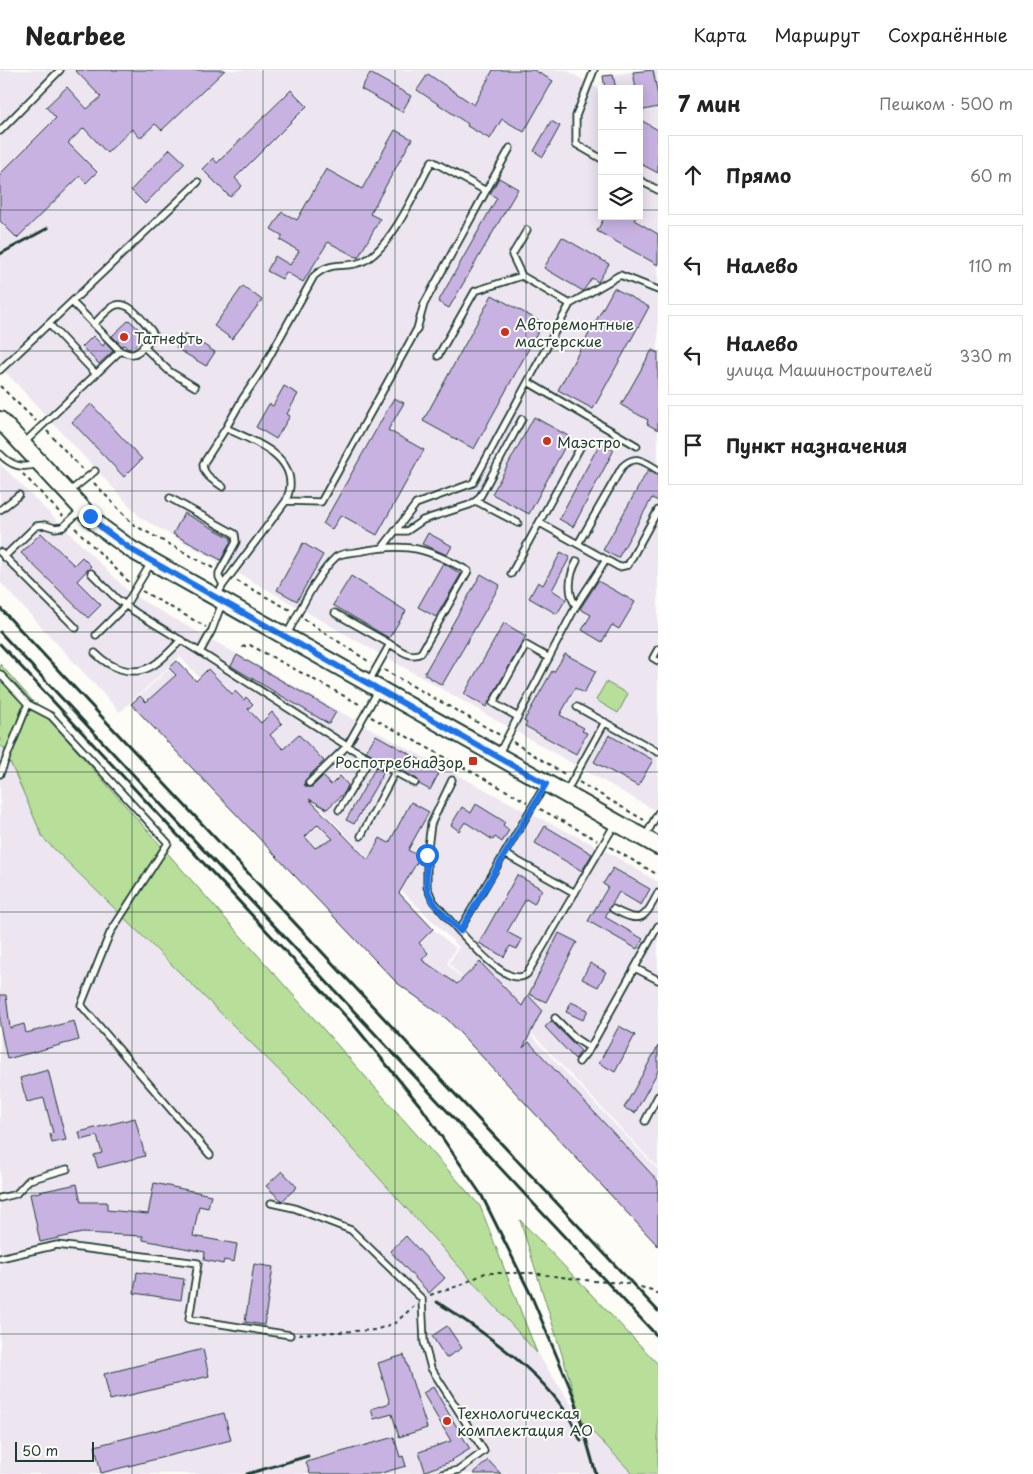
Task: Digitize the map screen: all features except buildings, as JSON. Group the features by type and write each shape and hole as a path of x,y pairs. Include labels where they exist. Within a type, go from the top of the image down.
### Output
{"main road":[{"path":"0,420 82,509 112,536 132,550 152,562 221,595 286,636 546,784 616,822 651,836"}],"lane":[{"path":"0,131 60,70"},
{"path":"594,70 576,116 576,144 598,157"},
{"path":"286,502 321,502 418,329 424,304 510,148"},
{"path":"223,488 206,474 203,470 203,464 262,370 314,276 328,266 357,263 374,254 389,237 432,161 486,191"},
{"path":"0,370 198,182"},
{"path":"643,182 658,190"},
{"path":"527,230 512,255 522,276 570,304"},
{"path":"383,547 416,504 473,484 570,304 620,275 658,290"},
{"path":"438,356 475,291 522,276"},
{"path":"72,302 120,351 133,354 151,339 153,332 130,308 117,305 112,307 94,324"},
{"path":"49,324 96,374"},
{"path":"143,346 169,371 195,387"},
{"path":"23,445 120,351"},
{"path":"528,382 637,446"},
{"path":"395,531 408,531 423,520 476,501 482,495 522,419"},
{"path":"200,652 212,630 221,595 229,577 286,502 290,487 290,479 282,463 269,450 226,428"},
{"path":"511,574 582,444"},
{"path":"0,454 14,465 28,467 40,464"},
{"path":"578,544 622,467 634,459 640,460 658,470"},
{"path":"67,493 94,471"},
{"path":"0,510 19,495"},
{"path":"170,498 235,534 236,542 219,572 221,595"},
{"path":"476,501 518,523"},
{"path":"76,628 2,554 36,526 63,527 82,509"},
{"path":"540,523 619,567 628,565 658,510"},
{"path":"286,636 326,567 338,555 395,546 420,550 446,559 468,571 421,653 414,656 408,655 334,613"},
{"path":"497,756 576,606 606,560"},
{"path":"576,606 571,597 570,575 577,561"},
{"path":"96,635 125,606 152,562"},
{"path":"90,573 125,606 347,746 415,783"},
{"path":"95,653 113,666 130,671 141,670 152,667 181,640"},
{"path":"309,783 347,746 365,714 377,666 390,644"},
{"path":"518,717 493,702 526,645 549,658"},
{"path":"658,649 653,658 658,661"},
{"path":"0,674 28,704 51,716 168,843 110,933 81,1006 210,1155"},
{"path":"0,774 28,704"},
{"path":"577,707 658,752"},
{"path":"565,794 605,722"},
{"path":"339,810 370,758"},
{"path":"361,836 395,772"},
{"path":"452,780 431,824 427,855 428,887 433,901 460,931 502,972 515,978 523,977 527,974 616,822"},
{"path":"460,931 546,784"},
{"path":"651,836 658,813"},
{"path":"505,854 575,893"},
{"path":"612,909 627,916 639,917 648,911 658,893"},
{"path":"579,1062 590,1048 658,926"},
{"path":"635,968 658,980"},
{"path":"555,1018 576,1039 590,1048"},
{"path":"645,1121 658,1096"},
{"path":"0,1198 16,1194 29,1180 67,1169"},
{"path":"271,1203 294,1208 351,1230 422,1299 424,1342 431,1368 484,1451 459,1470 442,1474"},
{"path":"0,1258 57,1246 198,1263 189,1319 290,1335"}],"path":[{"path":"0,386 42,426 134,525 219,572"},
{"path":"14,465 68,522 136,588 212,630"},
{"path":"229,577 298,614 377,666 506,738 573,779 651,836"},
{"path":"242,647 250,645 359,704 365,714 604,843 658,875"},
{"path":"290,1335 375,1330 395,1323 422,1299 486,1274 531,1273 625,1284 652,1290 658,1294"}],"shaded area":[{"path":"0,70 566,70 598,89 598,220 643,220 643,139 658,147 658,812 141,518 0,366"},
{"path":"658,70 658,142 643,133 643,85 604,85 603,76"},
{"path":"0,464 132,595 360,723 529,813 601,848 658,882 658,1168 524,1025 524,1028 658,1170 658,1246 447,1019 397,983 131,704 177,661 433,929 456,948 447,963 487,1007 449,963 459,947 364,854 180,657 120,712 0,582"},
{"path":"0,745 4,748 43,838 306,1097 537,1353 583,1422 633,1474 0,1474"}],"green space":[{"path":"0,664 480,1206 537,1353 306,1097 43,838 4,748 0,745"},
{"path":"606,682 628,694 618,713 596,700"},
{"path":"520,1220 658,1364 658,1474 633,1474 583,1422"}],"railway":[{"path":"0,254 48,228"},
{"path":"0,608 658,1311"},
{"path":"0,632 658,1337"},
{"path":"0,644 354,1025 422,1108 482,1196 531,1295 574,1397 596,1474"},
{"path":"437,1302 491,1339 527,1368 557,1400 569,1417 581,1441"},
{"path":"247,1474 308,1456"}],"place":[{"name":"Авторемонтные мастерские","path":"505,332"},
{"name":"Татнефть","path":"124,337"},
{"name":"Маэстро","path":"547,441"},
{"name":"Роспотребнадзор","path":"473,761"},
{"name":"Технологическая комплектация АО","path":"447,1421"}],"route":[{"path":"90,516 102,528 132,550 546,784 460,931 433,901 428,887 427,855"}]}
